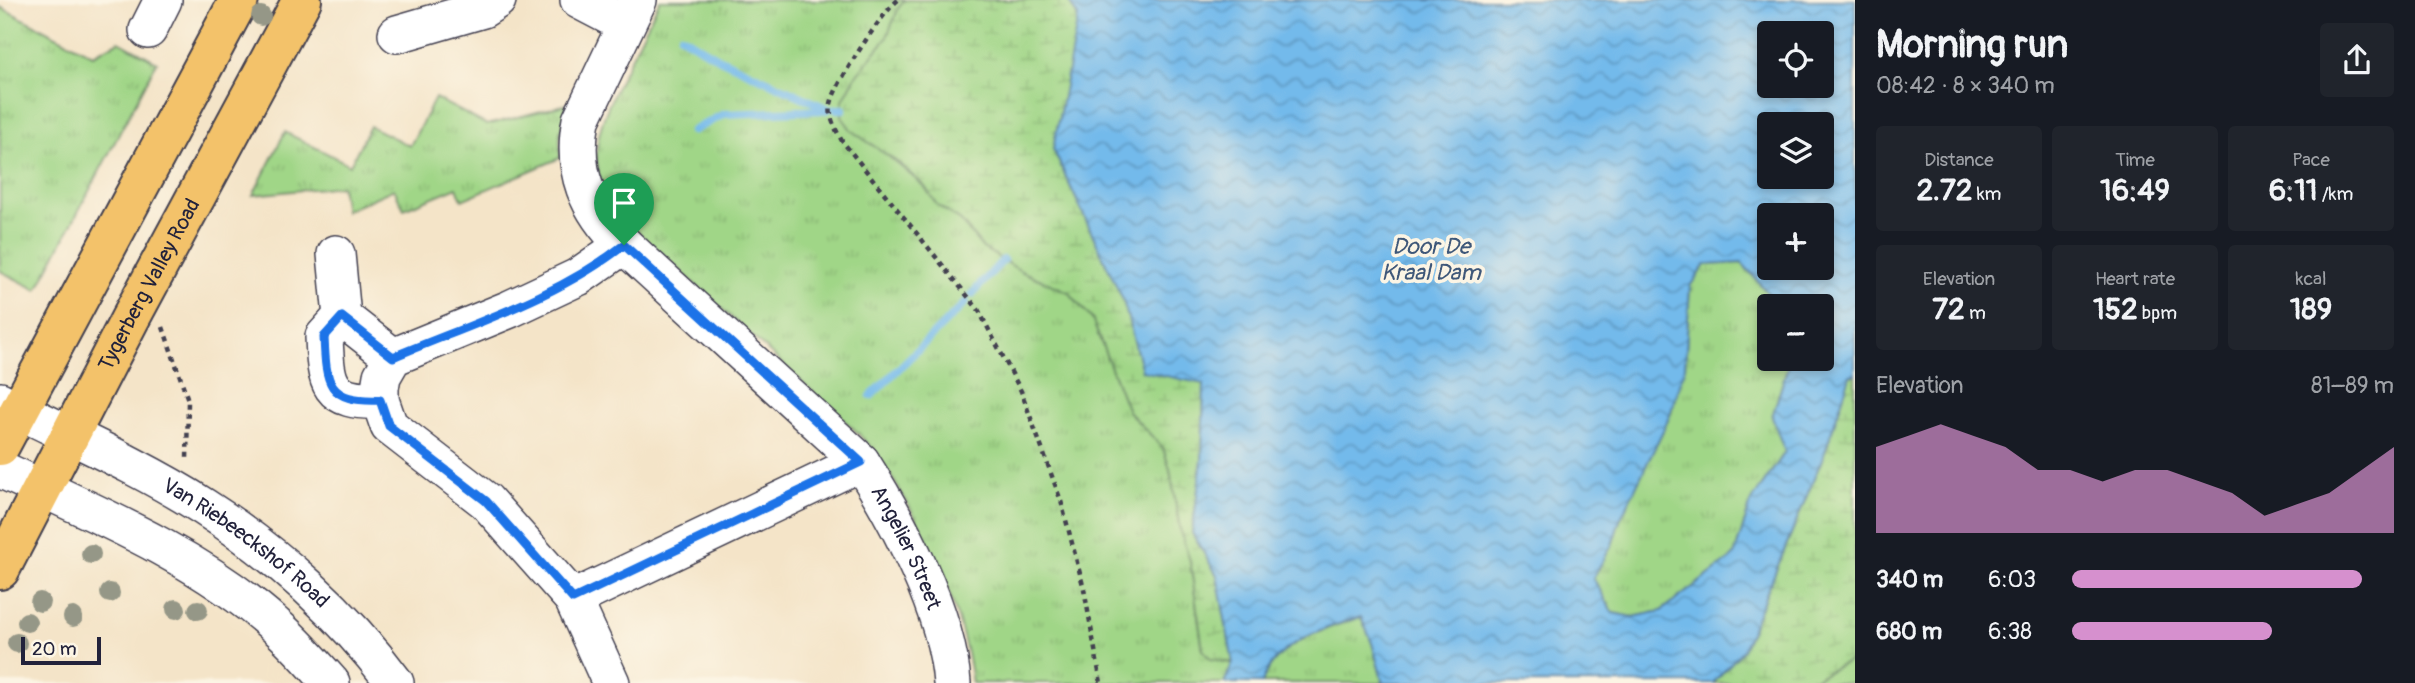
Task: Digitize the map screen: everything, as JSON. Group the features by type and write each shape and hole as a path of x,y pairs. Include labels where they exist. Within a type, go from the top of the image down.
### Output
{"main road":[{"path":"0,446 9,406 239,0"},
{"name":"Tygerberg Valley Road","path":"0,570 179,227 302,0"}],"street":[{"path":"397,34 483,9 497,0"},
{"path":"579,0 632,12"},
{"name":"Angelier Street","path":"632,12 581,120 577,154 579,172 591,205 624,245 861,462 882,496 935,607 945,637 952,683"},
{"path":"611,683 573,599 486,501 389,426 380,400 382,376 393,357 499,314 578,277 624,245"},
{"path":"337,254 342,317 324,337 328,381 344,397 354,401 380,400"},
{"path":"342,317 393,357"},
{"name":"Van Riebeeckshof Road","path":"9,406 203,506 250,539 321,599 395,683"},
{"path":"573,599 861,462"},
{"name":"Van Riebeeckshof Road","path":"0,469 146,540 220,585 274,624 331,683"}],"path":[{"path":"898,0 883,13 832,100 831,120 842,141 978,309 1021,391 1061,500 1084,589 1101,683"},
{"path":"163,327 188,400 187,470"}],"green space":[{"path":"660,0 905,0 885,40 847,94 842,117 925,187 937,205 961,221 983,248 1023,272 1069,292 1092,319 1128,411 1163,448 1170,469 1180,530 1190,560 1203,650 1222,662 1233,663 1224,683 972,683 958,619 932,551 916,519 879,459 859,434 629,224 613,205 603,187 598,169 600,132 614,93"},
{"path":"905,0 1068,0 1079,17 1053,149 1123,300 1142,370 1204,384 1202,460 1192,533 1217,575 1233,663 1211,659 1203,650 1190,561 1180,530 1170,469 1163,448 1128,411 1092,319 1069,292 1023,272 983,248 961,221 937,205 925,187 900,164 852,131 842,117 843,100 857,74 886,39 899,7"},
{"path":"0,7 93,55 119,41 157,62 37,290 0,271"},
{"path":"435,98 487,125 568,104 560,133 560,158 462,200 457,187 404,209 394,189 345,211 341,186 253,195 285,132 350,165 370,126 410,146"},
{"path":"1742,263 1769,294 1757,294 1757,371 1786,371 1772,417 1785,452 1751,502 1734,556 1661,611 1633,617 1613,613 1593,578 1612,545 1620,520 1669,418 1685,367 1690,286 1705,265"},
{"path":"1855,374 1855,658 1805,683 1713,683 1743,650 1825,452 1850,376"},
{"path":"1361,617 1372,643 1383,683 1262,683 1268,669 1278,658 1302,639"},
{"path":"1855,658 1855,683 1805,683"}],"water":[{"name":"Door De Kraal Dam","path":"1068,0 1855,0 1855,374 1850,376 1825,452 1743,650 1713,683 1383,683 1372,643 1361,617 1317,632 1289,647 1268,669 1262,683 1224,683 1233,663 1217,575 1192,533 1202,460 1204,384 1142,371 1123,300 1053,149 1078,17","holes":["1742,263 1769,294 1834,294 1834,371 1786,371 1772,417 1785,452 1751,502 1734,556 1661,611 1633,617 1613,613 1593,578 1612,545 1620,520 1669,418 1685,367 1690,286 1705,265"]}],"waterway":[{"path":"681,36 720,59 828,109"},
{"path":"836,109 843,109"},
{"path":"692,131 724,114 825,110"},
{"path":"972,294 1003,260"},
{"path":"871,396 966,302"}],"route":[{"path":"624,245 861,462 573,599 486,501 389,426 380,400 354,401 335,391 325,370 324,337 342,317 393,357 510,309 578,277 624,245"}]}
